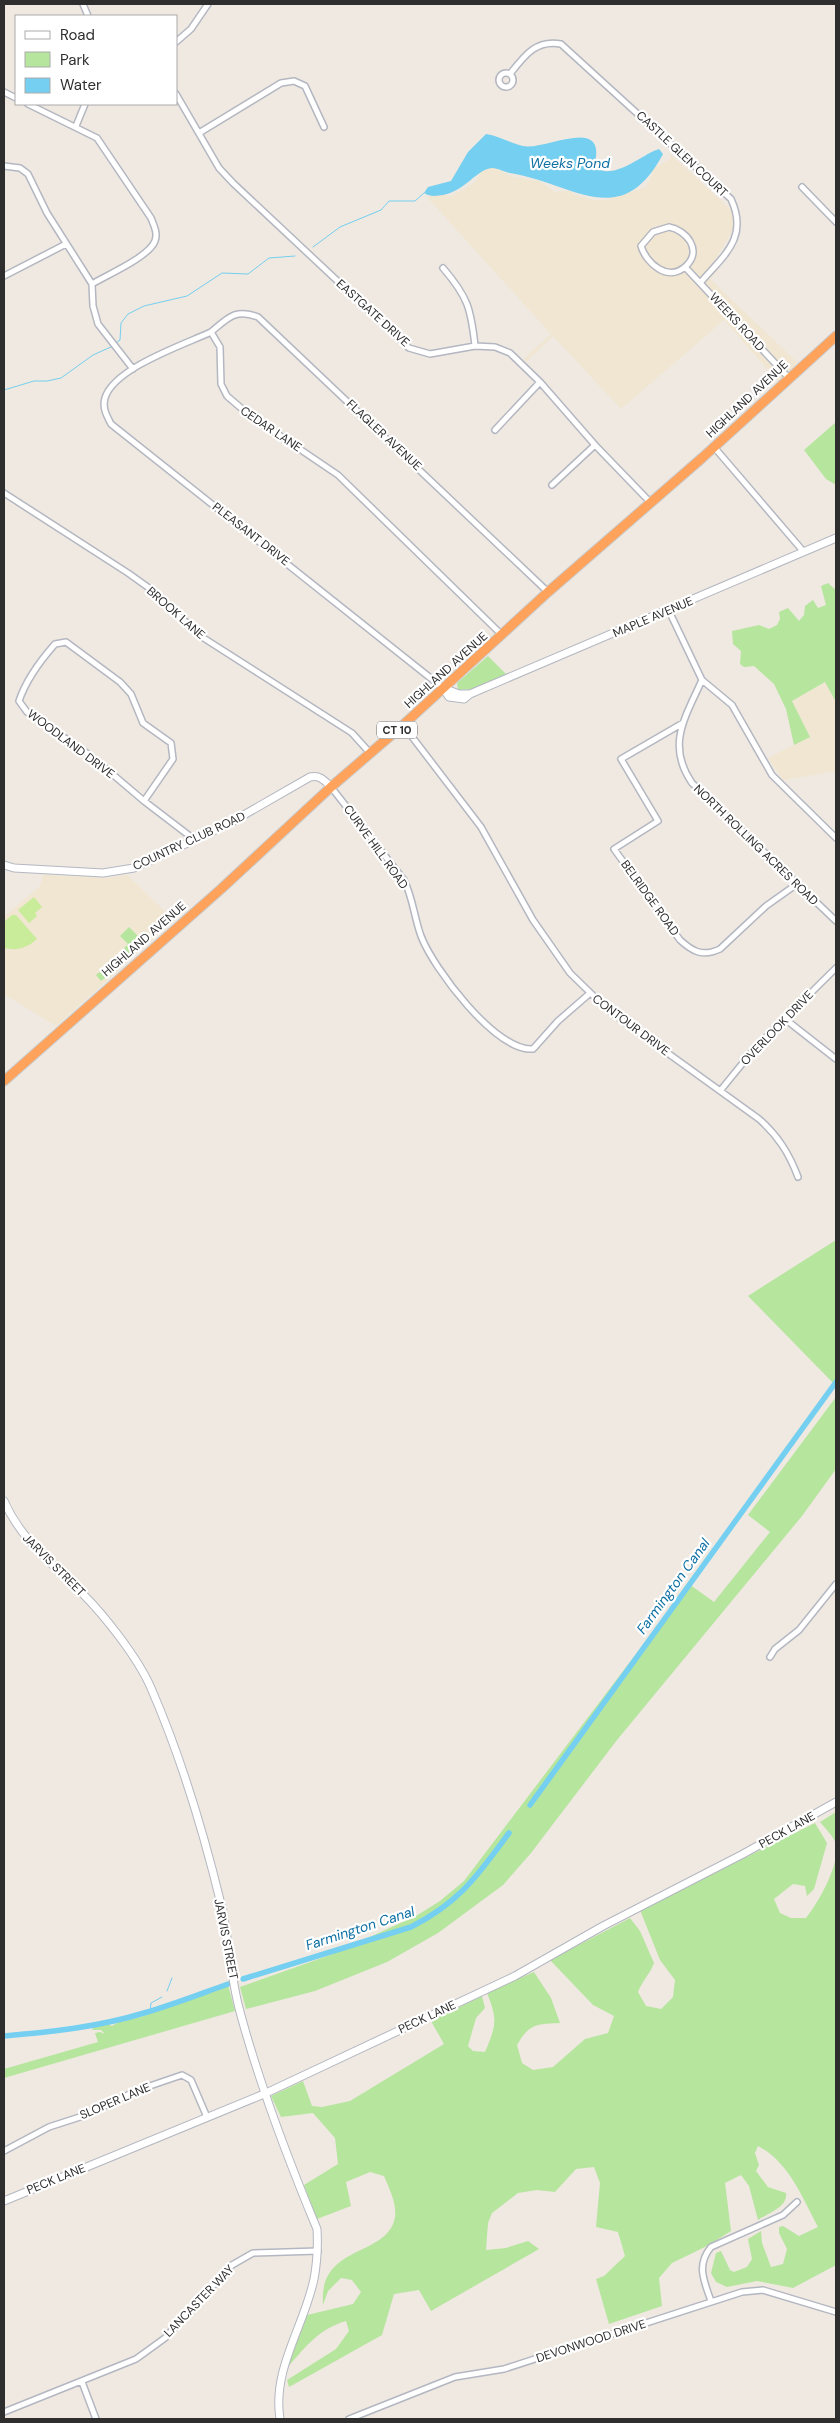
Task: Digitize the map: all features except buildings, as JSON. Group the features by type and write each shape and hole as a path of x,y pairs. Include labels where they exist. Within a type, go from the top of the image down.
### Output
{"highway":[{"name":"HIGHLAND AVENUE","path":"4,1081 221,889 331,787 403,725 548,592 714,447 788,377 836,336"}],"street":[{"path":"178,40 191,29 208,4"},
{"name":"CASTLE GLEN COURT","path":"510,74 527,52 538,45 552,42 561,44 731,199 737,213 737,232 731,247 700,283"},
{"path":"199,132 280,83 294,81 305,86 324,127"},
{"name":"EASTGATE DRIVE","path":"178,97 219,168 408,348 430,354 475,346 495,347 510,353 540,382 595,445 650,502"},
{"path":"30,105 97,138 151,218 156,231 155,241 148,252 92,284"},
{"path":"76,126 85,105"},
{"path":"4,166 20,168 28,174 47,213 92,284 93,306 98,324 133,369 211,332"},
{"path":"802,187 836,222"},
{"path":"661,228 679,228 691,242 693,251 685,267 677,271 660,270 644,256 641,246 649,235 661,228"},
{"path":"4,276 66,244"},
{"name":"WEEKS ROAD","path":"685,267 788,377"},
{"path":"443,268 462,290 472,314 475,346"},
{"name":"FLAGLER AVENUE","path":"211,332 233,315 245,312 258,317 548,592"},
{"name":"CEDAR LANE","path":"211,332 220,347 221,384 227,396 248,414 338,475 503,635"},
{"name":"PLEASANT DRIVE","path":"133,369 112,385 104,399 105,413 111,424 443,688"},
{"path":"495,430 540,382"},
{"path":"552,485 595,445"},
{"path":"714,447 803,551"},
{"name":"BROOK LANE","path":"4,493 128,573 149,588 202,637 352,733 370,753"},
{"name":"MAPLE AVENUE","path":"443,688 455,693 470,694 836,538"},
{"path":"668,611 702,680 732,705 772,775 836,838"},
{"name":"WOODLAND DRIVE","path":"144,801 173,759 171,743 143,723 131,694 120,682 66,642 55,644 24,688 19,701 27,712 91,756 144,801 195,840"},
{"name":"NORTH ROLLING ACRES ROAD","path":"702,680 683,723 678,755 682,770 692,783 836,921"},
{"name":"BELRIDGE ROAD","path":"683,723 621,759 658,820 614,849 680,940 690,949 701,954 720,949 766,906 797,884"},
{"name":"CONTOUR DRIVE","path":"403,725 481,827 537,927 570,973 589,994 628,1025 759,1119 777,1136 790,1156 798,1177"},
{"name":"COUNTRY CLUB ROAD","path":"4,865 14,868 81,872 122,871 142,865 228,824 310,777 316,776 323,779 331,787"},
{"name":"CURVE HILL ROAD","path":"331,787 404,880 421,937 452,988 469,1007 508,1041 524,1050 533,1049 558,1021 589,994"},
{"name":"OVERLOOK DRIVE","path":"720,1091 754,1048 836,968"},
{"path":"785,1018 836,1059"},
{"name":"JARVIS STREET","path":"4,1501 13,1522 34,1548 84,1595 121,1640 150,1684 171,1735 199,1821 221,1906 238,2006 264,2094 317,2229 318,2251 314,2280 283,2366 277,2403 280,2419"},
{"path":"770,1657 775,1649 799,1630 836,1584"},
{"name":"PECK LANE","path":"4,2201 264,2094 514,1976 644,1904 800,1824 836,1802"},
{"name":"SLOPER LANE","path":"4,2151 49,2127 86,2115 138,2090 182,2075 191,2080 207,2117"},
{"path":"711,2301 701,2268 706,2253 711,2247 783,2215 798,2202"},
{"name":"LANCASTER WAY","path":"4,2412 136,2359 165,2338 232,2265 253,2253 318,2251"},
{"name":"DEVONWOOD DRIVE","path":"349,2419 455,2377 504,2369 742,2292 763,2290 836,2312"},
{"path":"82,2382 96,2419"}],"shaded area":[{"path":"670,154 740,218 712,265 718,271 710,279 798,363 778,381 724,320 621,409 553,336 526,362 524,359 551,334 427,197 443,192 449,197 466,188 476,181 486,163 513,177 539,181 555,192 570,191 576,195 594,200 605,200 646,187 653,173 643,169 656,167 670,159"},
{"path":"826,682 836,702 836,771 783,780 768,758 810,737 792,701"},
{"path":"43,875 106,878 127,875 174,920 56,1026 4,994 4,917 40,886"}],"green space":[{"path":"836,422 836,485 826,479 804,450"},
{"path":"828,583 836,590 836,702 825,682 792,701 810,737 794,745 786,709 774,684 754,666 744,667 740,664 741,651 733,644 732,631 759,625 769,629 777,625 780,619 779,612 788,608 799,621 804,615 805,606 813,600 818,608 826,605 821,586"},
{"path":"488,656 507,675 474,689 458,690 457,683"},
{"path":"34,897 42,907 35,913 37,916 29,923 18,910"},
{"path":"12,915 16,915 37,939 22,948 4,948 4,922"},
{"path":"129,927 138,936 133,941 137,946 128,954 123,949 128,944 120,936"},
{"path":"113,961 118,967 101,981 96,975"},
{"path":"836,1240 836,1386 748,1296"},
{"path":"836,1397 836,1469 802,1516 617,1740 531,1853 503,1885 438,1933 387,1962 315,1991 246,2009 240,1987 330,1955 416,1916 440,1901 464,1881 689,1584 714,1602 770,1532 748,1515"},
{"path":"836,1812 836,1844 820,1822"},
{"path":"815,1823 827,1843 814,1889 807,1896 805,1886 793,1884 774,1899 780,1913 791,1918 806,1918 827,1883 836,1855 836,2265 793,2288 757,2281 727,2287 716,2282 711,2273 716,2253 721,2251 730,2270 734,2272 747,2267 752,2259 748,2239 761,2231 762,2243 771,2267 783,2264 787,2249 779,2233 779,2227 783,2226 799,2236 818,2227 794,2181 778,2161 758,2146 755,2153 759,2165 756,2171 768,2187 786,2193 786,2198 781,2206 758,2220 749,2186 741,2175 725,2183 731,2231 709,2245 672,2263 659,2278 662,2306 609,2324 596,2279 604,2276 625,2256 618,2232 596,2227 600,2183 594,2167 576,2169 555,2192 537,2190 518,2193 492,2213 488,2223 486,2250 506,2248 528,2241 539,2249 431,2311 419,2290 394,2294 382,2335 289,2387 287,2380 336,2349 349,2331 346,2321 336,2324 307,2345 288,2367 307,2315 353,2304 361,2292 352,2280 341,2278 328,2291 323,2305 324,2285 331,2271 342,2261 368,2247 390,2230 395,2217 395,2207 384,2176 370,2172 346,2182 351,2206 317,2219 304,2185 338,2164 335,2138 313,2113 281,2117 271,2096 303,2081 312,2106 322,2107 350,2101 444,2044 431,2021 482,1996 485,2008 476,2018 468,2046 473,2051 485,2052 494,2023 493,2010 487,1993 534,1972 551,1998 560,2023 534,2026 525,2033 517,2045 522,2063 533,2070 553,2067 585,2039 608,2033 614,2016 593,2005 550,1960 630,1918 640,1931 654,1963 638,1992 646,2006 661,2009 673,1997 675,1980 660,1960 640,1910"},
{"path":"228,1985 235,2011 4,2078 4,2069 98,2042 95,2033 105,2034 101,2030 92,2030 94,2027 105,2023 112,2026 120,2021 141,2017 202,1992"}],"water":[{"name":"Weeks Pond","path":"486,134 523,146 533,146 572,138 584,138 592,141 596,150 594,166 601,170 609,171 627,166 659,149 663,154 647,178 630,192 613,197 594,197 533,178 492,168 481,172 451,193 435,196 424,193 428,187 451,181 468,152"}],"waterway":[{"path":"313,247 340,227 381,210 389,201 415,201 424,193"},
{"path":"116,343 120,340 121,323 128,314 144,306 187,296 222,273 248,274 269,258 295,256"},
{"path":"4,390 34,381 61,378 93,355 113,346"},
{"name":"Farmington Canal","path":"530,1805 836,1382"},
{"name":"Farmington Canal","path":"243,1979 411,1927 456,1897 477,1875 509,1833"},
{"path":"167,1991 172,1978"},
{"name":"Farmington Canal","path":"4,2036 57,2031 127,2018 228,1984"},
{"path":"150,2011 151,2003 162,1997"}]}
